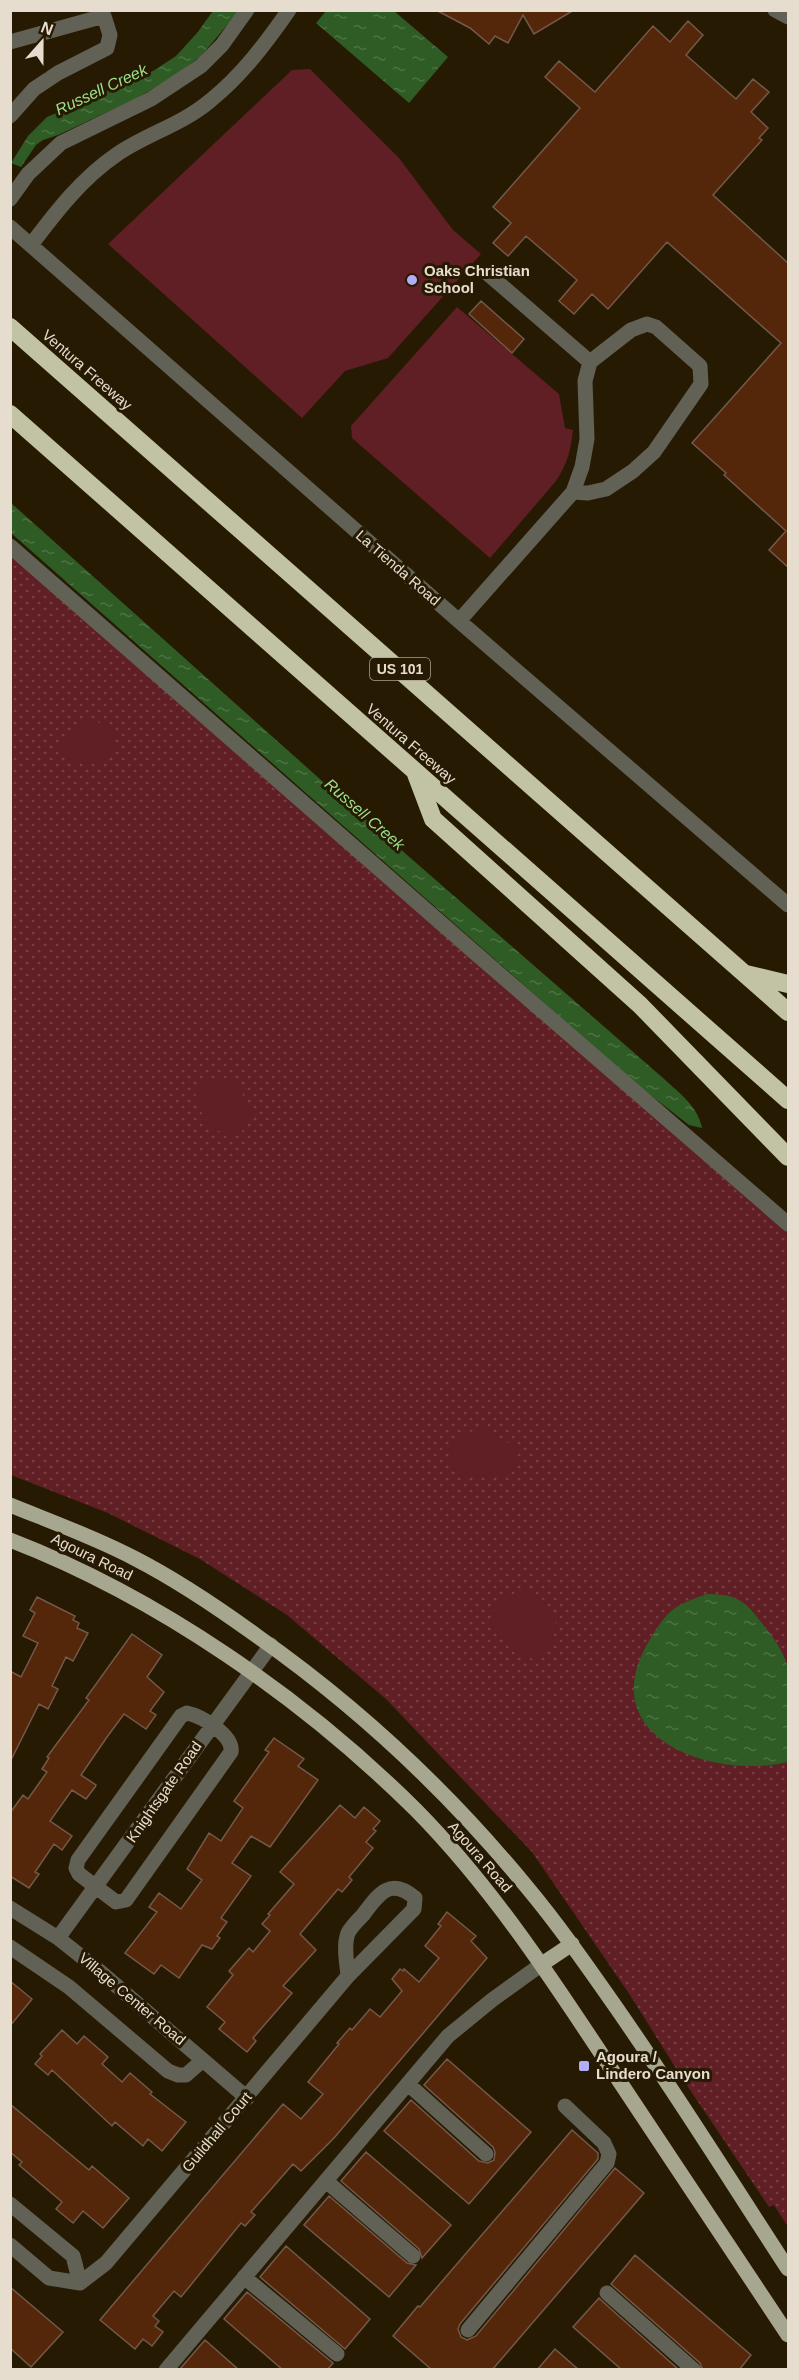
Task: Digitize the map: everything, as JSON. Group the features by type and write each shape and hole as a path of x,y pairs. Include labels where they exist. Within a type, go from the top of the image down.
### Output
{"highway":[{"name":"Ventura Freeway","path":"10,327 789,1012"},
{"name":"Ventura Freeway","path":"10,414 789,1100"},
{"path":"416,773 433,819 640,1005 789,1157"},
{"path":"745,974 789,984"}],"main road":[{"name":"Agoura Road","path":"10,1505 72,1529 134,1558 207,1600 345,1701 407,1756 475,1826 528,1887 572,1944 643,2046 789,2269"},
{"name":"Agoura Road","path":"10,1540 106,1583 163,1615 251,1671 343,1744 416,1811 488,1893 542,1964 789,2335"},
{"path":"542,1964 572,1944"}],"street":[{"path":"10,199 28,174 62,143 151,99 201,66 222,45 247,10"},
{"path":"31,245 56,212 99,167 118,153 183,121 211,101 251,60 289,10"},
{"path":"775,10 789,17"},
{"path":"10,42 104,16 110,35 107,48 58,73 34,89 10,116"},
{"name":"La Tienda Road","path":"10,227 459,621 788,903"},
{"path":"487,273 590,363"},
{"path":"459,621 573,492 582,467 587,439 585,381 590,363 631,330 647,324 656,327 700,366 701,384 668,435 654,452 633,471 606,489 588,493 573,492"},
{"path":"10,546 789,1224"},
{"name":"Knightsgate Road","path":"58,1938 270,1645"},
{"path":"188,1713 195,1714 230,1741 231,1752 126,1900 116,1902 96,1888 79,1874 76,1868 78,1860 181,1716 188,1713"},
{"name":"Guildhall Court","path":"80,2283 106,2263 348,1976 414,1909 415,1898 404,1888 390,1888 379,1895 349,1932 346,1942 348,1976"},
{"name":"Village Center Road","path":"10,1908 58,1938 247,2098"},
{"path":"10,1947 69,1987 168,2071 177,2075 186,2075 203,2060"},
{"path":"166,2370 448,2036 492,2000 542,1964"},
{"path":"408,2084 486,2154"},
{"path":"468,2330 607,2163 609,2154 604,2143 565,2106"},
{"path":"326,2181 413,2256"},
{"path":"10,2204 73,2256 80,2283 49,2278 10,2245"},
{"path":"244,2277 337,2354"},
{"path":"607,2293 694,2370"}],"shaded area":[{"path":"310,69 399,158 453,230 481,254 388,358 345,371 302,418 108,244 292,70"},
{"path":"457,307 559,394 565,428 573,430 568,457 556,481 490,558 352,438 351,426"},
{"path":"11,550 679,1139 788,1232 788,2227 774,2205 769,2207 682,2078 630,1995 532,1852 386,1699 287,1615 200,1559 108,1513 11,1475"},
{"path":"85,722 103,723 113,733 115,743 113,752 105,759 95,763 83,764 59,750 68,733"},
{"path":"206,1078 229,1078 236,1081 252,1114 245,1128 236,1134 225,1133 214,1128 198,1106 195,1093 198,1081"},
{"path":"485,1427 514,1447 518,1455 516,1463 504,1475 461,1477 451,1462 450,1447 458,1438"},
{"path":"522,1590 540,1597 550,1608 555,1621 556,1627 551,1640 535,1659 516,1652 491,1625 493,1613 500,1603"}],"water":[{"path":"213,11 239,11 200,57 172,78 135,99 43,140 36,145 21,167 11,163 28,136 47,117 153,71 176,56"},
{"path":"326,11 394,11 448,57 409,103 316,23"},
{"path":"11,503 321,780 675,1089 692,1106 702,1128 689,1125 635,1083 11,533"},
{"path":"707,1594 728,1596 742,1602 773,1637 781,1651 788,1668 788,1762 758,1766 726,1764 696,1757 669,1745 648,1727 636,1703 635,1675 649,1641 672,1610"}],"building":[{"path":"436,10 574,10 534,34 523,15 508,43 495,36 489,44 470,28"},
{"name":"Oaks Christian School","path":"688,21 703,35 686,55 736,99 753,79 769,92 751,112 768,128 759,138 762,140 713,195 789,264 789,568 769,550 786,531 692,443 781,343 667,242 608,309 592,294 574,314 559,301 577,280 526,236 508,256 493,243 511,223 493,207 580,108 545,77 559,61 595,92 653,26 670,42"},
{"path":"481,301 524,339 512,353 469,314"},
{"path":"37,1597 75,1616 73,1620 79,1623 77,1628 88,1633 73,1661 66,1657 52,1686 58,1689 48,1709 39,1704 10,1762 10,1671 21,1677 38,1643 23,1636 35,1613 30,1610"},
{"path":"132,1634 162,1655 147,1677 164,1692 150,1711 156,1715 146,1729 124,1714 107,1737 81,1775 96,1785 95,1787 86,1799 72,1790 50,1821 72,1836 62,1850 54,1844 35,1872 39,1874 29,1888 10,1876 10,1813 23,1795 28,1799 47,1772 42,1769 49,1758 47,1757 89,1700 86,1698"},
{"path":"274,1738 304,1759 298,1766 318,1780 270,1847 251,1836 232,1863 251,1876 221,1918 227,1922 217,1936 220,1938 212,1949 202,1945 179,1978 161,1965 154,1974 125,1953 157,1912 149,1907 159,1893 181,1909 202,1880 187,1869 209,1833 221,1841 243,1808 234,1801 269,1752 265,1750"},
{"path":"340,1805 355,1818 364,1807 380,1821 373,1829 376,1831 366,1842 373,1848 349,1877 352,1880 342,1892 338,1889 300,1934 316,1950 283,1986 292,1993 253,2038 256,2041 247,2052 219,2029 225,2022 207,2007 233,1975 229,1971 249,1948 253,1952 270,1931 262,1924 294,1884 280,1872"},
{"path":"447,1912 476,1936 471,1941 487,1958 334,2138 301,2171 293,2164 251,2212 255,2215 245,2226 241,2223 181,2297 174,2291 153,2316 159,2321 155,2326 163,2332 152,2346 143,2339 135,2349 100,2320 283,2104 301,2119 323,2094 308,2082 350,2028 352,2030 370,2009 380,2017 402,1991 392,1979 400,1969 403,1971 404,1969 419,1982 439,1958 425,1946 441,1926 438,1924"},
{"path":"10,1981 32,1999 10,2026"},
{"path":"62,2030 77,2044 84,2036 108,2057 102,2064 122,2082 130,2073 152,2092 150,2094 186,2122 162,2151 148,2139 143,2146 115,2122 112,2126 52,2070 48,2075 35,2064 42,2056 40,2054"},
{"path":"447,2059 531,2132 469,2204 384,2131 411,2100 479,2161 488,2163 494,2160 493,2147 424,2085"},
{"path":"10,2104 89,2170 92,2166 129,2198 103,2228 83,2211 73,2223 56,2209 62,2202 19,2165 22,2162 10,2152"},
{"path":"572,2130 598,2153 598,2159 460,2324 458,2329 461,2337 467,2340 476,2336 615,2168 644,2193 492,2370 432,2370 393,2336"},
{"path":"366,2152 451,2225 422,2258 419,2249 341,2181"},
{"path":"329,2196 407,2263 416,2265 389,2297 304,2225"},
{"path":"286,2246 370,2319 345,2349 260,2277"},
{"path":"635,2255 751,2355 739,2370 703,2370 700,2363 611,2284"},
{"path":"10,2287 63,2332 31,2367 10,2348"},
{"path":"247,2292 333,2363 327,2370 283,2370 224,2319"},
{"path":"599,2298 679,2370 622,2370 573,2327"},
{"path":"205,2340 239,2370 179,2370"},
{"path":"555,2349 579,2370 537,2370"}],"place":[{"name":"Oaks Christian School","path":"412,280"},
{"name":"Agoura / Lindero Canyon","path":"584,2066"}],"water label":[{"name":"Russell Creek","path":"101,89"},
{"name":"Russell Creek","path":"365,814"}]}
